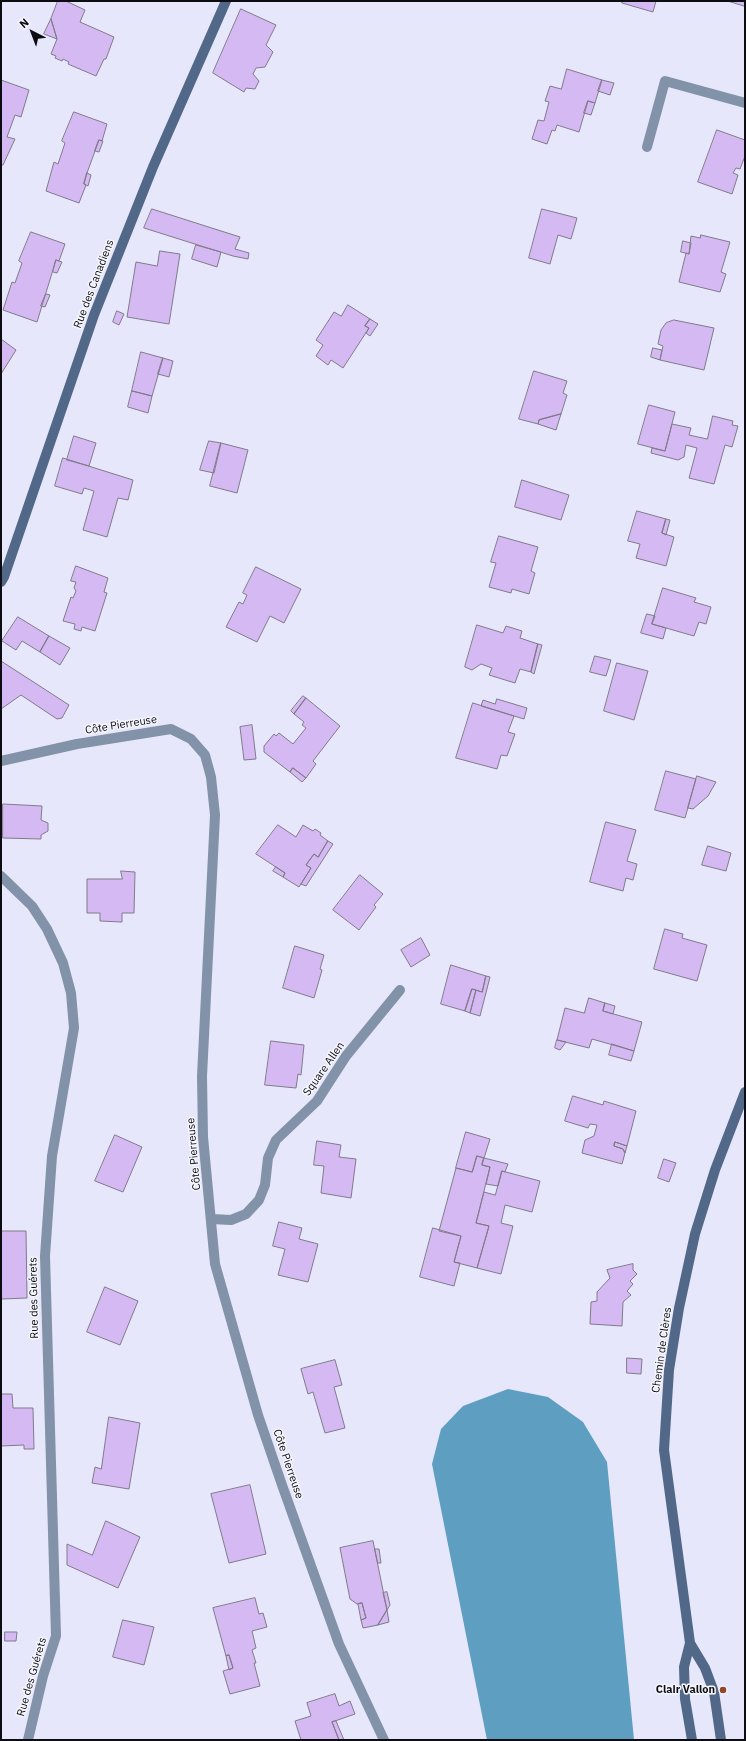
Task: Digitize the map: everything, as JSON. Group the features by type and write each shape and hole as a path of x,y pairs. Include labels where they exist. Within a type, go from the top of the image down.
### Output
{"street":[{"name":"Rue des Canadiens","path":"1,582 94,315 153,167 226,1"},
{"path":"647,147 665,81 745,103"},
{"name":"Côte Pierreuse","path":"1,761 77,744 171,729 191,739 205,755 211,777 215,815 202,1076 202,1137 212,1219 215,1264 258,1415 339,1644 384,1740"},
{"name":"Rue des Guérets","path":"1,876 32,906 47,929 63,963 71,993 74,1028 52,1156 45,1256 56,1636 43,1676 28,1740"},
{"name":"Square Allen","path":"212,1219 231,1220 246,1214 259,1200 265,1185 268,1158 276,1140 317,1101 346,1056 400,990"},
{"name":"Chemin de Clères","path":"692,1740 685,1699 684,1667 690,1643 664,1450 669,1370 679,1308 696,1234 715,1170 745,1092"},
{"name":"Chemin de Clères","path":"690,1643 705,1668 714,1692 722,1740"}],"water":[{"path":"508,1389 548,1397 583,1422 607,1462 634,1740 487,1740 432,1464 441,1429 463,1406"}],"building":[{"path":"58,1 66,1 85,10 80,22 114,37 106,59 104,59 96,76 68,64 69,62 63,59 62,61 55,58 56,56 51,54 57,39 51,19"},
{"path":"623,1 656,1 653,12 622,3"},
{"path":"728,1 745,1 745,6"},
{"path":"241,9 276,25 266,45 273,52 265,67 256,68 253,74 259,81 255,89 246,88 244,92 213,73"},
{"path":"51,19 57,39 44,34"},
{"path":"567,69 602,80 595,103 588,101 579,132 557,125 555,131 552,130 547,144 532,139 538,120 544,121 549,102 545,101 550,86 561,89"},
{"path":"1,80 29,90 21,117 15,115 7,137 15,139 3,165 1,165"},
{"path":"602,80 614,83 610,95 598,91"},
{"path":"588,101 595,103 591,115 584,113"},
{"path":"74,112 107,124 102,141 99,140 87,173 84,184 86,185 79,203 46,191 54,162 58,164 65,143 62,141"},
{"path":"717,130 745,140 745,156 740,169 736,168 733,173 738,175 732,194 698,182"},
{"path":"99,140 103,141 99,152 95,151"},
{"path":"87,173 91,175 88,186 84,184"},
{"path":"152,209 240,237 235,249 249,253 248,259 233,256 144,228"},
{"path":"542,209 577,218 571,239 558,235 550,264 529,258"},
{"path":"31,232 65,244 59,261 56,260 37,322 3,310 12,282 15,283 22,263 19,261"},
{"path":"701,235 730,242 721,272 726,274 720,292 679,282 686,253 689,254 691,236 700,238"},
{"path":"683,241 691,243 689,254 681,252"},
{"path":"196,245 221,252 217,267 192,259"},
{"path":"160,251 180,254 169,324 127,317 136,262 157,266"},
{"path":"56,260 62,262 57,273 53,272"},
{"path":"46,294 50,295 45,307 41,306"},
{"path":"348,305 370,319 365,326 369,328 343,368 331,360 328,365 316,356 323,345 316,340 334,312 341,316"},
{"path":"117,311 124,314 119,325 113,322"},
{"path":"370,319 378,324 370,336 366,333 369,328 365,326"},
{"path":"674,320 714,328 704,370 660,360 663,346 658,344 661,330 666,323"},
{"path":"1,339 16,350 1,374"},
{"path":"653,348 662,350 660,360 651,357"},
{"path":"141,352 163,358 152,396 132,391"},
{"path":"163,358 173,361 169,377 158,374"},
{"path":"534,371 567,381 563,393 567,395 561,414 539,420 538,424 519,419"},
{"path":"132,391 152,396 148,413 128,407"},
{"path":"649,405 675,412 665,451 638,444"},
{"path":"561,414 556,430 538,424 539,420"},
{"path":"713,416 733,421 732,425 738,426 732,447 725,445 714,484 689,478 697,448 686,445 684,457 678,460 651,453 652,448 665,451 672,424 691,428 689,435 707,439"},
{"path":"74,436 96,443 89,466 67,460"},
{"path":"209,441 221,443 214,473 200,470"},
{"path":"221,443 248,450 237,493 210,486"},
{"path":"63,458 133,480 128,500 118,498 107,537 83,530 94,491 84,488 82,494 55,486"},
{"path":"522,480 569,495 561,520 515,507"},
{"path":"637,511 666,519 662,533 674,537 666,566 636,558 640,544 628,541"},
{"path":"666,519 670,520 666,535 662,533"},
{"path":"499,536 538,547 531,571 535,573 529,594 512,589 511,593 489,587 496,563 491,562"},
{"path":"76,566 108,578 104,592 107,593 95,631 82,627 81,631 74,629 75,624 63,621 71,597 73,598 76,591 74,588 76,582 71,581"},
{"path":"256,567 301,589 284,623 270,616 257,642 226,627 239,602 243,604 247,595 243,593"},
{"path":"663,588 696,598 694,602 711,607 706,624 699,622 694,636 652,624"},
{"path":"647,614 655,616 652,624 666,628 663,639 641,633"},
{"path":"18,617 49,636 40,652 22,641 16,650 2,641"},
{"path":"477,625 503,633 506,626 522,631 520,638 538,644 531,672 520,669 515,683 489,675 492,668 481,664 472,670 465,667"},
{"path":"49,636 70,648 60,665 40,652"},
{"path":"538,644 542,645 534,674 531,672"},
{"path":"595,656 611,660 606,676 590,672"},
{"path":"1,661 69,705 62,718 57,719 21,695 1,709"},
{"path":"617,663 648,671 634,720 604,711"},
{"path":"303,696 306,698 294,714 291,711"},
{"path":"306,698 340,726 313,761 316,764 306,778 293,768 290,772 264,752 264,746 274,734 276,736 279,733 293,744 306,728 302,725 304,722 294,714"},
{"path":"497,699 527,708 524,719 481,706 483,700 495,704"},
{"path":"473,703 514,716 508,732 515,734 507,756 501,755 497,769 456,758"},
{"path":"252,725 256,759 244,760 240,727"},
{"path":"293,768 306,778 302,782 290,772"},
{"path":"666,771 696,779 685,818 655,810"},
{"path":"697,776 716,782 708,796 693,809 688,808"},
{"path":"3,804 42,806 41,820 48,823 48,831 41,835 41,839 3,838"},
{"path":"606,822 636,830 627,861 637,864 633,880 626,878 623,891 590,882"},
{"path":"278,825 296,837 303,825 313,831 315,829 328,841 318,857 314,854 306,865 311,868 299,887 283,877 285,873 256,854"},
{"path":"328,841 333,844 306,886 301,884 311,868 306,865 314,854 318,857"},
{"path":"708,846 731,853 726,871 702,865"},
{"path":"276,867 285,873 283,877 273,871"},
{"path":"121,871 135,872 134,913 122,913 122,922 100,921 100,913 87,913 87,879 122,879"},
{"path":"360,875 383,894 374,905 376,907 359,930 333,910"},
{"path":"665,929 683,934 682,938 707,945 697,981 654,969"},
{"path":"421,938 430,955 411,967 401,950"},
{"path":"295,946 324,955 320,969 322,970 314,998 283,988"},
{"path":"451,965 486,976 482,992 472,989 465,1011 441,1004"},
{"path":"486,976 490,977 480,1016 470,1013 476,990 482,992"},
{"path":"472,989 476,990 470,1013 465,1011"},
{"path":"589,998 605,1003 603,1011 642,1022 634,1051 592,1039 589,1048 557,1040 565,1008 584,1013"},
{"path":"605,1003 615,1006 613,1014 603,1011"},
{"path":"557,1040 566,1042 560,1050 555,1048"},
{"path":"271,1041 304,1045 301,1075 298,1074 296,1088 265,1085"},
{"path":"612,1044 634,1051 631,1061 609,1055"},
{"path":"573,1096 603,1105 604,1101 636,1111 627,1146 615,1142 614,1146 623,1149 625,1153 622,1164 582,1153 585,1140 594,1136 597,1125 590,1124 588,1128 565,1121"},
{"path":"466,1132 490,1139 484,1158 477,1156 472,1172 456,1168"},
{"path":"115,1135 142,1147 123,1192 95,1181"},
{"path":"317,1141 341,1145 339,1157 356,1159 351,1198 321,1193 324,1166 314,1165"},
{"path":"615,1142 627,1146 625,1153 623,1149 614,1146"},
{"path":"477,1156 484,1158 482,1165 490,1167 476,1223 489,1226 477,1268 454,1262 461,1236 439,1231 456,1168 472,1172"},
{"path":"484,1158 508,1164 505,1172 502,1171 498,1186 486,1184 490,1167 482,1165"},
{"path":"664,1159 676,1163 669,1182 658,1178"},
{"path":"502,1171 540,1181 532,1212 505,1205 501,1223 513,1226 501,1274 477,1268 489,1226 476,1223 484,1192 495,1195"},
{"path":"279,1222 302,1228 299,1239 318,1244 308,1282 278,1275 285,1249 273,1246"},
{"path":"433,1228 461,1236 454,1262 460,1263 454,1286 420,1277"},
{"path":"1,1231 26,1231 27,1298 2,1299"},
{"path":"633,1264 633,1270 637,1274 630,1281 633,1284 627,1291 631,1295 623,1302 622,1326 590,1324 591,1302 597,1301 597,1292 610,1278 607,1270"},
{"path":"105,1287 138,1301 120,1345 87,1332"},
{"path":"627,1358 642,1359 641,1374 627,1373"},
{"path":"335,1360 342,1385 334,1387 345,1428 325,1433 313,1392 308,1394 301,1369"},
{"path":"1,1394 12,1394 13,1408 33,1408 34,1449 24,1449 24,1445 1,1446"},
{"path":"109,1417 140,1423 129,1489 92,1483 95,1467 101,1469"},
{"path":"250,1485 266,1554 229,1563 211,1494"},
{"path":"106,1521 140,1537 118,1588 67,1565 67,1544 92,1555"},
{"path":"373,1541 387,1610 378,1625 363,1628 361,1620 366,1618 362,1603 357,1604 350,1599 340,1548"},
{"path":"375,1549 379,1549 381,1563 378,1563"},
{"path":"387,1592 390,1605 387,1610 383,1593"},
{"path":"255,1598 259,1614 263,1613 267,1627 252,1631 256,1648 252,1650 260,1686 230,1694 223,1671 233,1668 229,1655 226,1656 213,1608"},
{"path":"362,1603 366,1618 361,1620 358,1604"},
{"path":"387,1610 389,1622 378,1625"},
{"path":"123,1620 154,1627 144,1665 113,1657"},
{"path":"5,1632 17,1632 16,1641 5,1641"},
{"path":"229,1655 233,1668 229,1670 226,1656"},
{"path":"335,1694 339,1706 350,1701 355,1714 332,1722 339,1740 301,1740 295,1721 311,1716 307,1703"},
{"path":"336,1721 344,1740 339,1740 332,1722"}],"place":[{"name":"Clair Vallon","path":"723,1690"}]}
